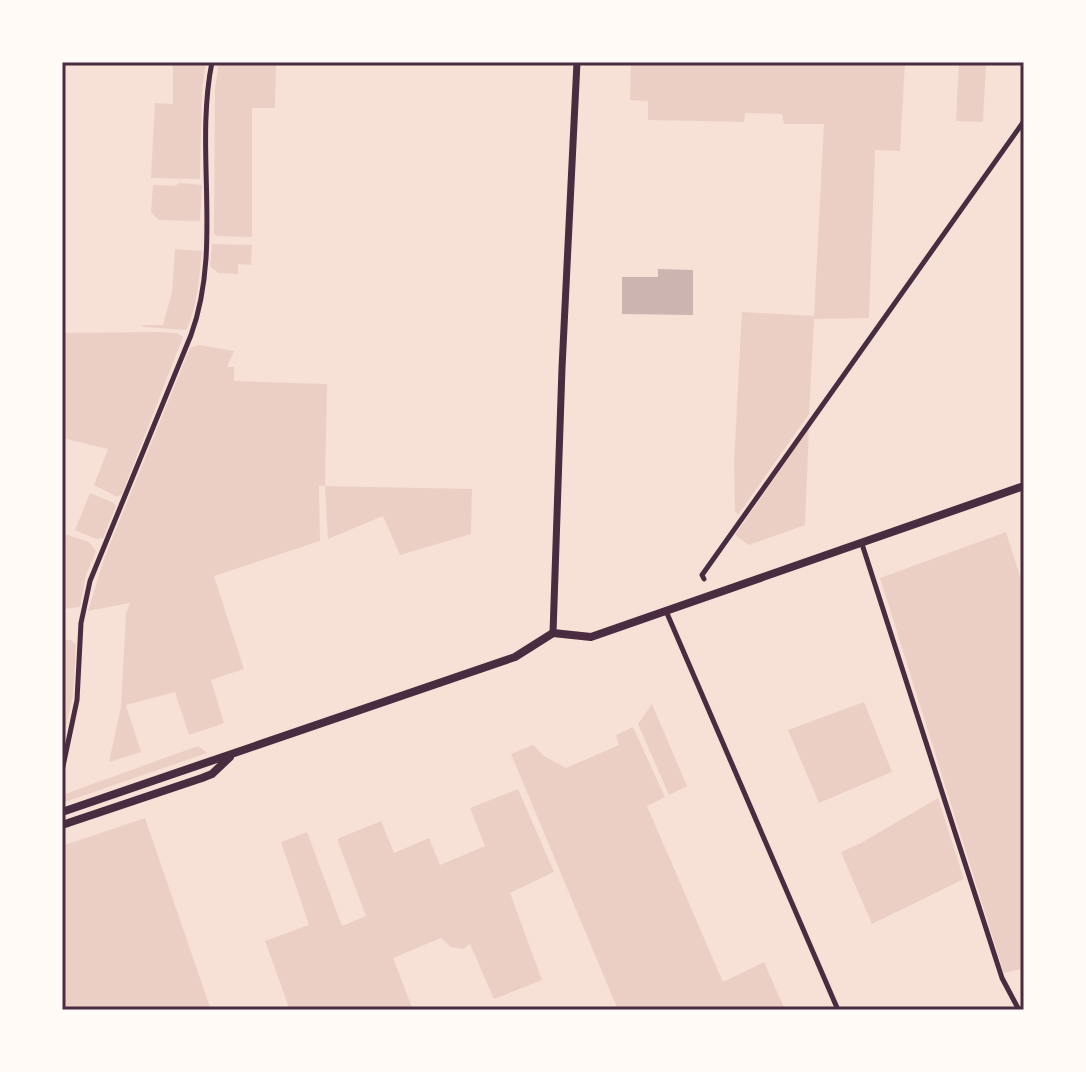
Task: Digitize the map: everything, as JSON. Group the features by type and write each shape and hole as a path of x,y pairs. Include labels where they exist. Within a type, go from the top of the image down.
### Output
{"main road":[{"path":"553,633 562,356 577,62"},
{"path":"62,812 515,657 553,633 591,637 1024,486"},
{"path":"62,825 212,774 234,753"}],"street":[{"path":"62,771 77,700 81,623 90,581 191,335 204,294 207,101 212,62"},
{"path":"704,579 702,575 1024,121"},
{"path":"862,544 1002,978 1019,1010"},
{"path":"666,611 838,1010"}],"shaded area":[{"path":"173,62 206,62 202,89 200,179 151,178 155,103 173,104"},
{"path":"219,62 276,62 275,108 252,108 252,237 214,234 215,88"},
{"path":"631,62 905,62 900,151 875,150 869,318 814,319 809,414 738,515 735,511 734,462 742,312 814,316 824,124 784,124 782,114 745,113 744,122 648,120 648,101 630,100"},
{"path":"959,62 986,62 983,122 956,121"},
{"path":"180,183 202,185 200,221 159,220 151,212 153,185 174,186"},
{"path":"212,244 252,245 251,265 238,264 238,274 218,273 210,266"},
{"path":"175,249 202,251 190,321 186,330 143,327 163,325 172,292"},
{"path":"62,333 177,333 183,337 122,494 117,497 94,485 108,449 62,438"},
{"path":"200,345 234,351 227,367 234,367 234,381 327,384 325,486 319,486 320,541 214,576 244,669 211,680 224,723 189,735 175,692 126,705 141,752 109,762 121,707 126,613 130,603 88,611 104,559 190,348"},
{"path":"809,428 805,525 749,545 735,535"},
{"path":"325,486 472,489 471,534 400,555 383,516 328,539"},
{"path":"90,493 116,506 103,538 96,539 75,530"},
{"path":"1006,532 1024,589 1024,968 1004,973 880,578"},
{"path":"62,533 89,542 96,551 86,575 80,607 62,609"},
{"path":"62,640 71,640 76,645 73,696 62,746"},
{"path":"864,702 892,772 819,803 788,730"},
{"path":"652,704 687,786 669,795 638,724"},
{"path":"633,727 665,797 647,806 723,982 764,962 785,1010 618,1010 511,754 533,745 544,756 566,768 619,745 616,735"},
{"path":"198,746 207,753 62,803 62,795"},
{"path":"518,789 554,872 510,893 542,980 494,999 470,944 463,949 451,947 441,938 393,958 413,1010 290,1010 265,941 309,925 281,842 307,832 342,926 366,916 337,839 381,821 394,853 429,838 440,865 485,846 470,808"},
{"path":"938,798 964,879 872,924 841,852"},
{"path":"145,818 211,1010 62,1010 62,846"}],"building":[{"path":"658,269 693,270 693,315 622,314 622,277 658,277"}]}
